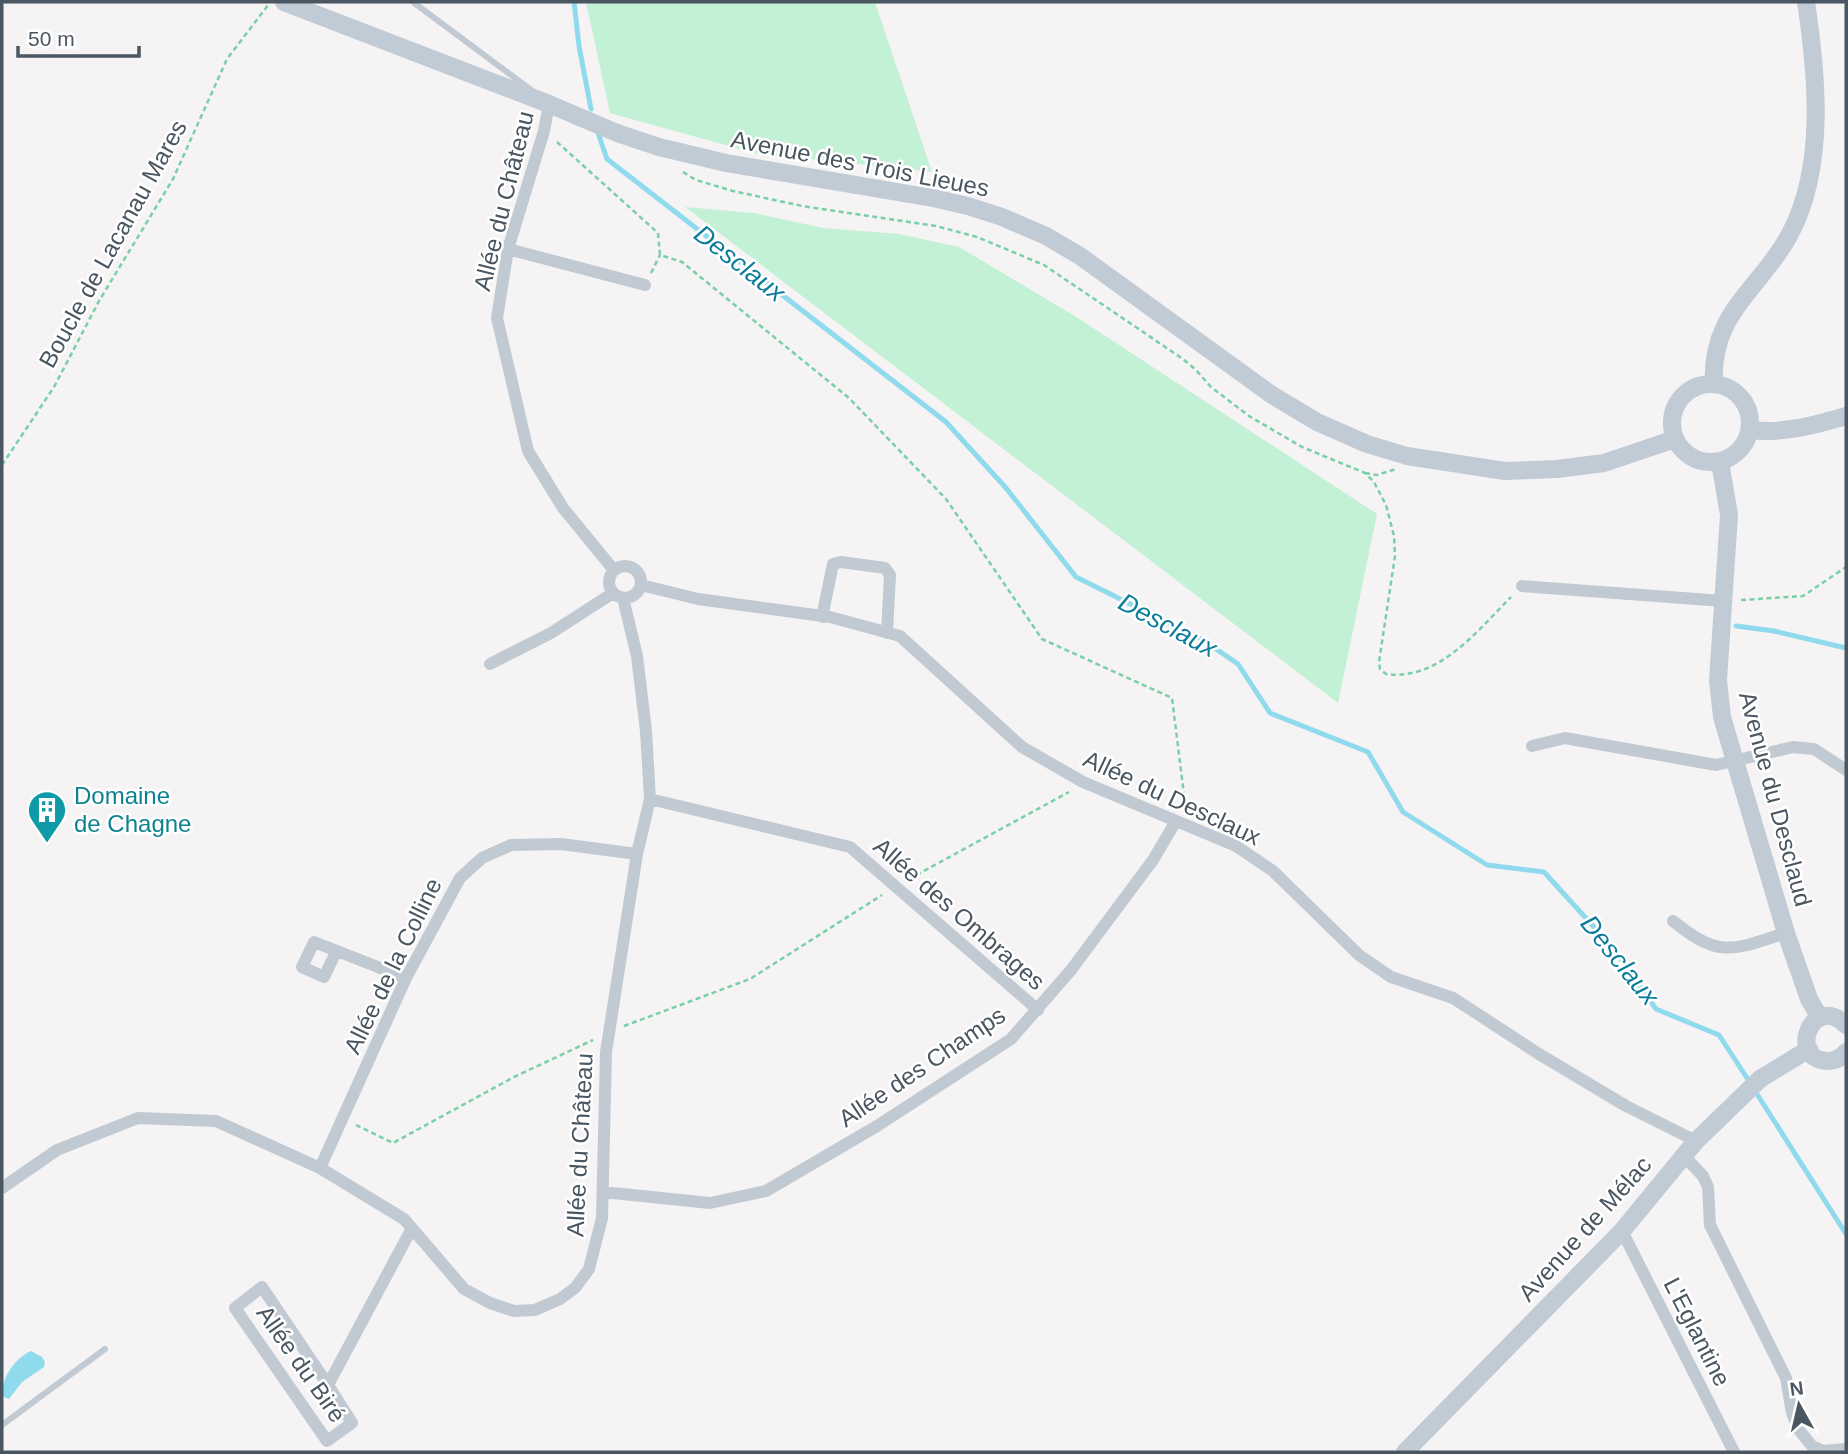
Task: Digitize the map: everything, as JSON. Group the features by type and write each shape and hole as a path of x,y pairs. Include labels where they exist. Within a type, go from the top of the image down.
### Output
{"main road":[{"name":"Avenue des Trois Lieues","path":"284,2 550,104 617,133 672,150 726,163 933,198 1002,217 1046,236 1080,256 1283,402 1317,422 1367,444 1407,456 1505,471 1557,469 1604,463 1675,439"},
{"path":"1714,384 1713,363 1721,332 1789,235 1805,195 1815,127 1816,97 1806,2"},
{"path":"1701,385 1727,387 1738,394 1746,404 1751,417 1751,430 1740,450 1720,462 1698,461 1680,448 1675,439 1673,412 1679,400 1701,385"},
{"path":"1751,430 1766,432 1799,429 1846,416"},
{"name":"Avenue du Desclaud","path":"1720,462 1729,515 1719,695 1734,761 1786,933 1810,999 1820,1018"},
{"path":"1845,1057 1824,1061 1812,1054 1806,1042 1809,1027 1820,1018 1835,1017 1846,1025"},
{"name":"Avenue de Mélac","path":"1405,1452 1622,1231 1696,1141 1744,1093 1760,1079 1809,1049"}],"street":[{"name":"Allée du Château","path":"550,104 508,249 497,318 528,451 563,508 613,569"},
{"path":"508,249 645,285"},
{"path":"822,617 833,564 838,562 885,568 890,575 887,633"},
{"path":"490,664 618,595 632,596 641,585 640,575 633,567 623,565 613,569 608,578 618,595"},
{"name":"Allée du Desclaux","path":"641,585 698,599 822,617 900,636 1022,747 1083,782 1236,846 1273,871 1359,955 1391,977 1453,998 1626,1106 1696,1141"},
{"path":"1522,586 1723,601"},
{"name":"Allée du Château","path":"2,1188 57,1150 138,1118 216,1121 320,1168 404,1219 464,1289 490,1303 514,1311 535,1310 560,1299 575,1288 589,1269 602,1218 608,1032 637,854 650,799 646,731 637,656 618,595"},
{"path":"1532,746 1565,738 1716,765 1793,747 1814,749 1846,770"},
{"name":"Allée des Ombrages","path":"650,799 850,847 1038,1010"},
{"name":"Allée des Champs","path":"603,1192 710,1203 766,1191 877,1126 1011,1039 1071,970 1182,823"},
{"name":"Allée de la Colline","path":"320,1168 406,978 460,878 482,858 511,845 561,844 637,854"},
{"path":"1673,921 1706,945 1719,948 1738,947 1786,933"},
{"path":"336,952 406,978"},
{"path":"1684,1156 1703,1176 1708,1187 1710,1225 1786,1378 1791,1413 1799,1430 1812,1446 1823,1451 1846,1449"},
{"name":"Allée du Biré","path":"328,1385 412,1228"},
{"name":"L'Eglantine","path":"1622,1231 1734,1452"},
{"name":"Allée du Biré","path":"262,1287 328,1385 352,1423 327,1441 235,1308 262,1287"}],"lane":[{"path":"413,2 550,104"},
{"path":"2,1425 105,1349"}],"path":[{"name":"Boucle de Lacanau Mares","path":"2,465 54,387 99,301 173,180 227,59 271,2"},
{"path":"544,131 658,233 660,255 645,285"},
{"path":"680,170 696,180 745,194 802,206 907,220 957,230 1027,257 1074,285 1183,359 1211,387 1257,421 1302,447 1365,473 1380,492 1394,536 1395,556 1379,662 1380,669 1386,674 1415,674 1431,668 1461,645 1522,586"},
{"path":"660,255 682,262 849,398 946,499 1042,639 1172,698 1182,823"},
{"path":"1723,601 1803,596 1846,567"},
{"path":"344,1119 393,1143 514,1077 608,1032 750,979 897,886 1061,797 1083,782"}],"green space":[{"path":"586,2 875,2 932,172 754,153 610,113"},
{"path":"685,207 754,213 823,228 899,234 959,247 1078,318 1377,514 1338,703"}],"water":[{"path":"31,1351 42,1357 44,1367 22,1382 9,1399 2,1396 10,1369"}],"waterway":[{"name":"Desclaux","path":"574,2 591,109"},
{"name":"Desclaux","path":"597,130 607,159 946,422 1006,488 1076,577 1203,640 1238,664 1270,713 1368,752 1403,812 1487,865 1544,872 1614,949 1656,1009 1719,1035 1747,1078"},
{"path":"1736,626 1774,631 1846,648"},
{"name":"Desclaux","path":"1757,1094 1846,1234"}],"place":[{"name":"Domaine de Chagne","path":"47,844"}]}
